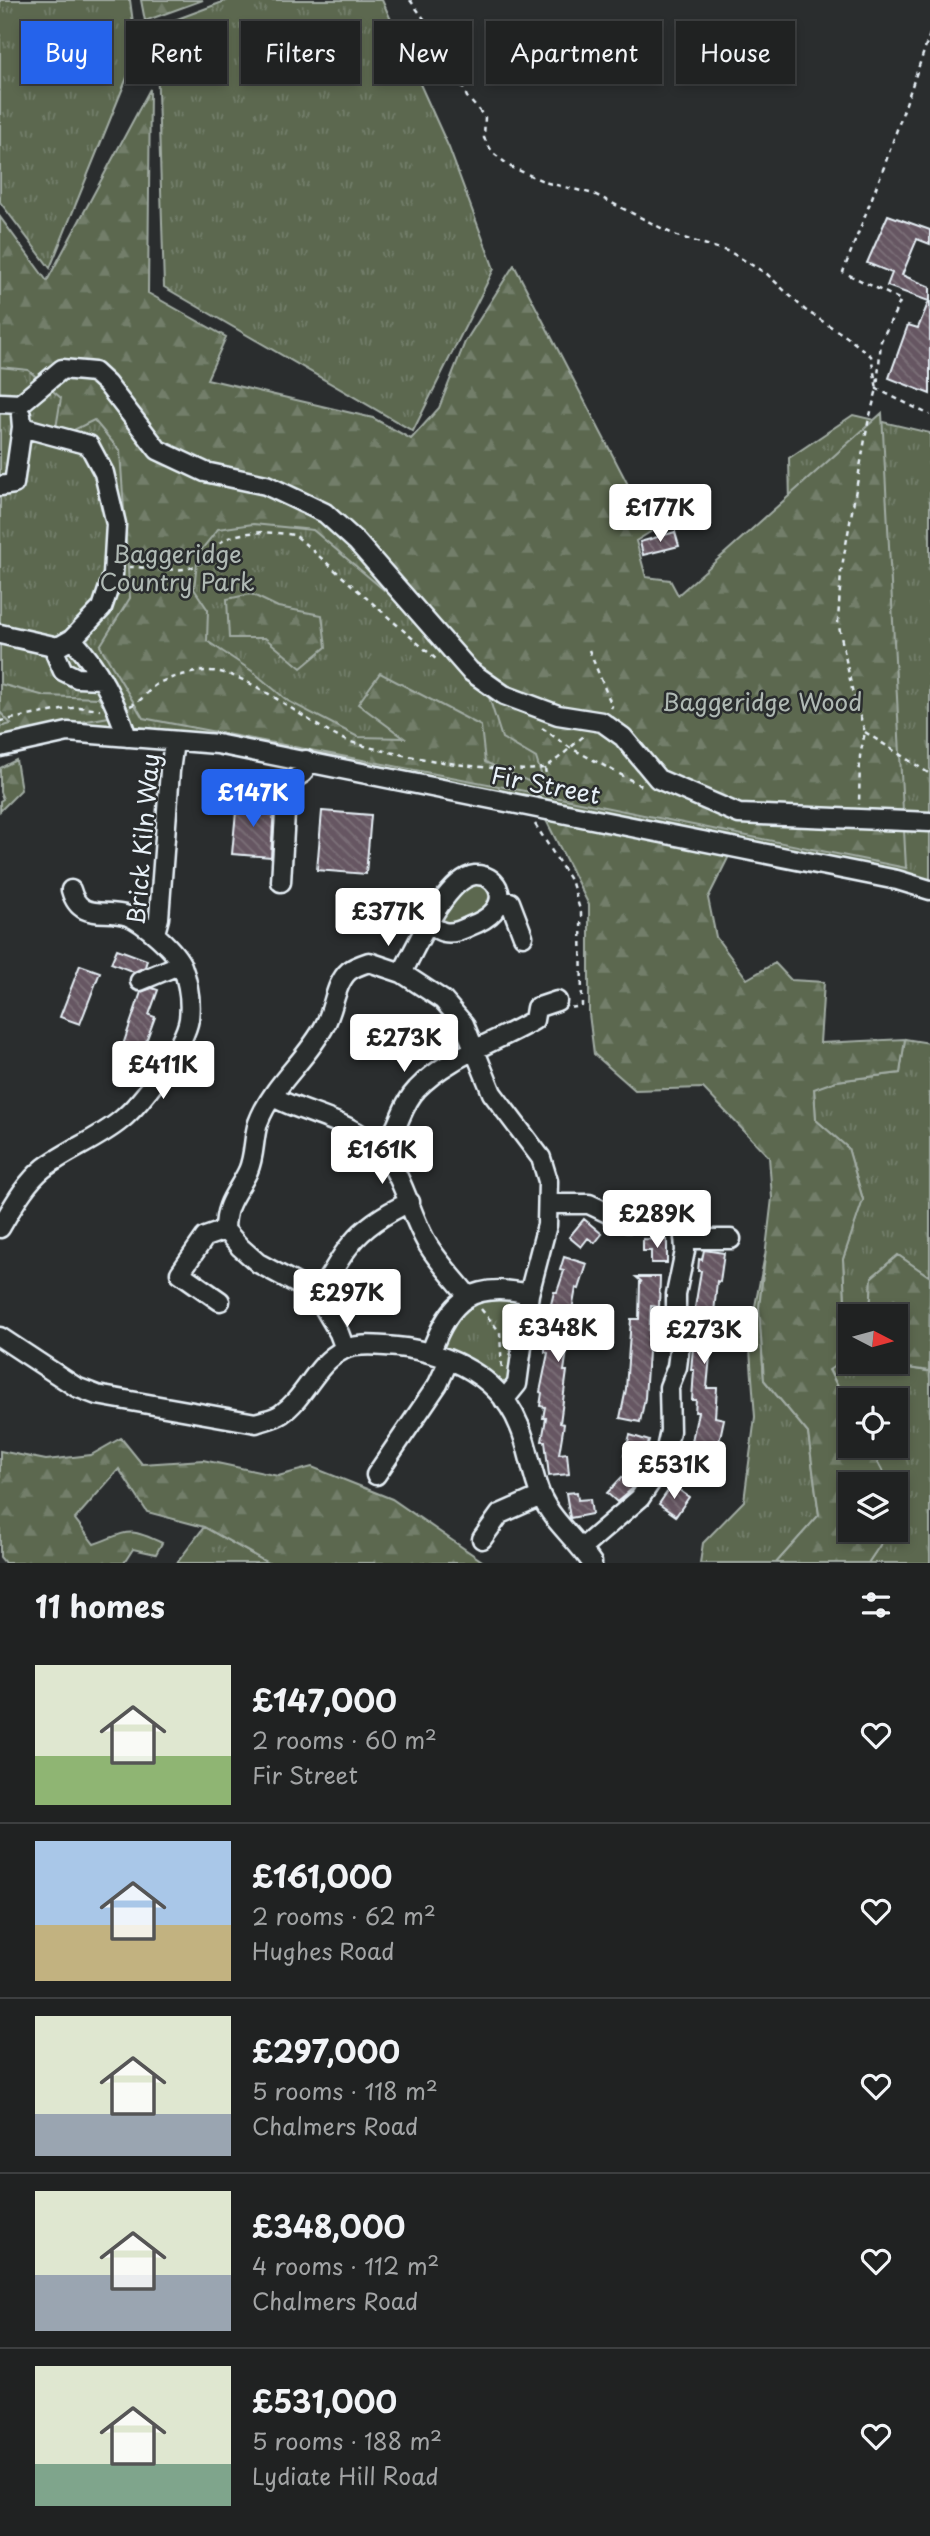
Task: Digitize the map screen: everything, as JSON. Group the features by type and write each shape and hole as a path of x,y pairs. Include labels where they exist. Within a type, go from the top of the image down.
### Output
{"street":[{"path":"0,403 20,404 62,369 94,372 107,384 158,450 205,472 266,485 326,513 357,542 470,671 504,695 558,715 602,722 623,737 657,779 739,814 930,822"},
{"path":"0,486 14,484 22,427 20,404"},
{"path":"0,634 58,647 72,639 102,608 114,567 116,524 104,473 89,445 22,427"},
{"path":"72,639 94,663 118,711 127,737"},
{"path":"57,655 63,671 77,678 102,679"},
{"name":"Fir Street","path":"0,747 68,732 217,744 897,880 930,890"},
{"name":"Brick Kiln Way","path":"0,1228 22,1194 43,1169 122,1120 166,1068 189,1021 189,991 181,964 155,933 159,918 174,742"},
{"path":"281,882 286,796 289,782 303,773 306,760"},
{"path":"402,973 429,925 451,889 463,879 475,875 487,877 494,882 500,899 495,911 484,920 458,932 444,932 429,925"},
{"path":"71,890 74,901 84,910 128,916 155,933"},
{"path":"500,899 510,902 523,936"},
{"path":"345,1349 339,1333 316,1294 258,1263 240,1247 225,1230 225,1212 248,1171 258,1123 287,1075 309,1052 327,1023 338,989 348,971 369,962 402,973 443,1000 464,1024 492,1093 541,1158 548,1181 547,1224 529,1294 520,1372 517,1384 504,1400"},
{"path":"140,981 181,964"},
{"path":"379,1148 394,1130 415,1091 430,1076 534,1020 536,1009 558,1006"},
{"path":"273,1097 290,1107 321,1115 350,1129 379,1148 400,1178 427,1244 468,1296"},
{"path":"316,1294 330,1279 351,1243 384,1214 410,1202"},
{"path":"0,1337 76,1387 97,1395 256,1423 280,1415 304,1392 326,1361 345,1349 373,1346 431,1352 480,1374 504,1400 519,1423 541,1496 560,1527 587,1555 640,1498 654,1477 666,1448 670,1431 669,1387 677,1367 680,1343 676,1294 682,1275 684,1234 677,1225 666,1222 627,1222 589,1204 549,1204"},
{"path":"220,1301 180,1273 205,1237 225,1230"},
{"path":"684,1239 731,1239"},
{"path":"431,1352 439,1329 452,1311 468,1296 484,1290 505,1289 529,1294"},
{"path":"376,1475 438,1384 449,1360"},
{"path":"482,1539 500,1514 541,1496"}],"path":[{"path":"410,0 447,50 467,97 485,117 484,138 493,153 511,167 548,183 594,194 677,236 730,252 766,274 805,310 871,356 877,389"},
{"path":"859,819 860,756 865,732 853,694 838,622 841,572 877,389 881,341 901,300 843,272 884,167 930,34"},
{"path":"877,389 930,415"},
{"path":"114,567 188,569 205,561 214,547 226,538 267,532 295,535 441,663"},
{"path":"0,721 78,707 118,711 142,701 155,685 184,675 207,671 225,673 260,690 339,737 351,741 386,751 493,769 545,768 602,722 612,706 589,650"},
{"path":"536,723 569,747 649,790"},
{"path":"865,732 930,774"},
{"path":"545,768 549,796 535,825 572,883 582,913 582,1006 558,1006"},
{"path":"468,1296 500,1332 504,1400"}],"green space":[{"path":"0,0 130,0 133,21 126,21 126,80 50,268 0,202"},
{"path":"141,0 203,0 145,21"},
{"path":"228,0 382,0 392,21 374,21 374,84 420,84 449,148 494,269 413,431 164,287 158,84 227,84 227,21 172,21"},
{"name":"Baggeridge Wood","path":"150,89 148,293 226,337 207,379 373,418 411,439 439,408 465,342 514,265 652,531 636,541 646,577 670,580 678,595 882,413 906,868 143,718 100,646 130,598 120,451 94,420 68,433 56,428 61,398 28,370 0,367 0,217 47,281","holes":["253,524 313,530 481,672 502,738 536,758 546,789 485,762 481,726 380,673 358,704 404,738 358,737 288,701 252,671 207,641 208,610 194,589 198,554 218,529"]},
{"name":"Baggeridge Wood","path":"0,334 654,659 790,503 789,458 853,415 930,433 930,884 95,730 0,755"},
{"path":"251,594 278,607 322,615 326,647 301,668 265,638 229,638 227,599"},
{"path":"0,684 45,696 98,698 114,716 0,737 0,727 11,724 0,712"},
{"path":"16,760 21,790 0,811 0,801 3,799 0,792 0,768"},
{"path":"545,818 730,854 708,898 716,937 747,979 775,963 791,980 824,982 820,1043 905,1039 900,1073 836,1081 814,1089 816,1120 848,1148 863,1200 843,1259 845,1304 838,1304 838,1364 829,1370 838,1388 838,1458 875,1458 883,1472 838,1472 838,1542 882,1542 868,1563 776,1563 819,1515 808,1433 764,1380 759,1308 772,1198 769,1157 703,1088 635,1090 594,1054 589,1014 589,905"},
{"path":"471,884 488,891 491,898 490,908 454,927 444,925 443,911 453,896"},
{"path":"905,1039 930,1043 930,1277 898,1255 872,1277 871,1304 845,1304 843,1259 863,1199 848,1148 816,1120 814,1088 836,1081 900,1073"},
{"path":"765,1255 759,1308 764,1380 808,1433 819,1515 776,1563 700,1563 703,1543 744,1501 755,1417 749,1337"},
{"path":"898,1255 930,1277 929,1371 908,1368 908,1304 871,1304 872,1277"},
{"path":"494,1297 513,1298 518,1302 521,1312 513,1376 508,1383 500,1384 447,1352 443,1345 449,1327 461,1314"},
{"path":"930,1359 930,1563 868,1563 882,1542 908,1542 908,1472 883,1472 875,1458 908,1458 908,1388 838,1388 829,1369 838,1364 838,1374 908,1374 908,1368 928,1371"},
{"path":"121,1438 142,1464 203,1460 278,1476 312,1467 392,1499 485,1563 268,1563 204,1527 147,1512 119,1469 75,1519 94,1544 121,1534 141,1534 162,1543 156,1554 133,1549 124,1563 5,1563 0,1557 0,1451 46,1460 91,1455"},
{"path":"204,1527 268,1563 177,1563"}],"building":[{"path":"888,215 930,230 930,244 917,239 902,275 930,287 930,394 889,378 908,325 918,328 929,301 887,286 892,273 867,263"},
{"path":"675,532 679,546 643,555 640,542"},
{"path":"237,801 274,805 271,857 232,854"},
{"path":"322,811 371,815 366,874 317,870"},
{"path":"117,949 147,960 145,967 134,972 111,963"},
{"path":"80,965 100,972 80,1024 60,1017"},
{"path":"152,988 158,990 149,1015 155,1017 141,1055 122,1048 141,992"},
{"path":"584,1219 602,1234 595,1243 588,1238 581,1247 569,1237"},
{"path":"643,1239 667,1240 667,1263 651,1263 651,1251 643,1251"},
{"path":"704,1250 724,1253 720,1282 717,1281 707,1388 717,1388 715,1417 724,1419 718,1447 708,1445 698,1479 679,1472 683,1453 685,1454 687,1445 691,1446 698,1412 695,1412 696,1400 692,1400 694,1370 691,1370 695,1327 689,1327 688,1322 689,1313 694,1314 701,1271 698,1271 699,1259 702,1260"},
{"path":"564,1257 587,1264 579,1289 576,1288 566,1343 564,1371 567,1371 560,1423 564,1424 559,1454 567,1453 569,1474 549,1476 545,1441 542,1441 545,1407 540,1406 540,1392 548,1353 545,1352 546,1325 554,1292 557,1292 564,1271 560,1270"},
{"path":"636,1277 660,1277 659,1307 651,1306 645,1398 640,1422 620,1418 626,1389 631,1319 639,1319 640,1281 642,1282"},
{"path":"630,1435 649,1441 643,1461 624,1455"},
{"path":"622,1477 633,1488 617,1502 607,1493"},
{"path":"672,1485 689,1497 676,1516 659,1504"},
{"path":"577,1492 578,1500 590,1499 592,1514 570,1518 566,1493"}],"park label":[{"name":"Baggeridge Country Park","path":"177,567"}]}
